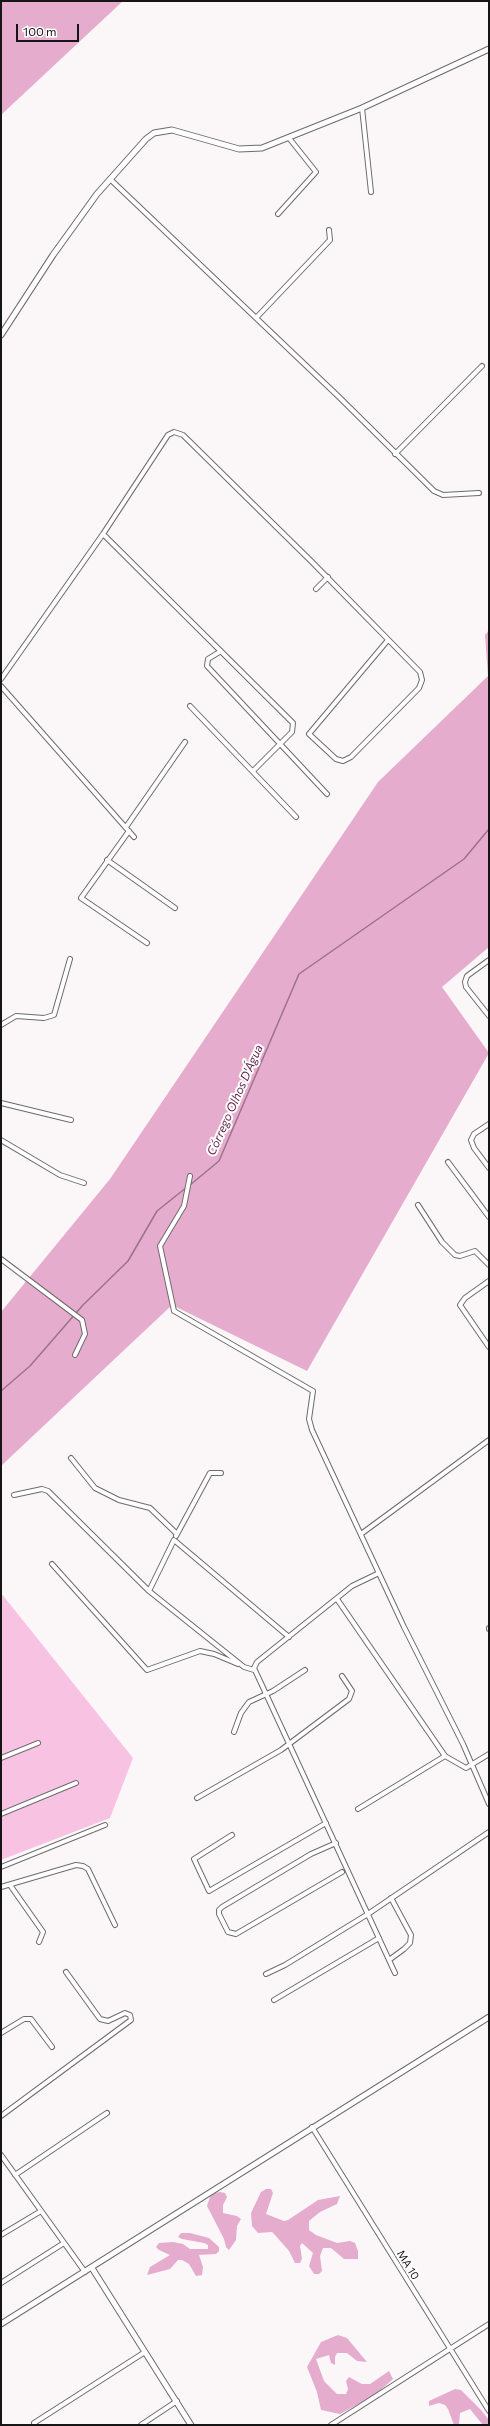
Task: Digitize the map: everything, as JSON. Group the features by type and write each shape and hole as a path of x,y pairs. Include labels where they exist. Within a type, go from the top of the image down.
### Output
{"street":[{"path":"1,336 53,255 110,179 146,139 159,131 179,131 248,150 289,138 362,108 489,49"},
{"path":"362,108 371,192"},
{"path":"278,214 316,172 289,138"},
{"path":"110,179 438,494 479,493"},
{"path":"256,318 330,240 329,230"},
{"path":"396,454 482,366"},
{"path":"1,679 103,534 168,435 177,432 183,435 328,577 420,672 421,685 351,757 343,761 336,759 309,734 388,640"},
{"path":"103,534 293,723 293,730 253,771"},
{"path":"316,589 328,577"},
{"path":"221,651 209,657 207,666 327,794"},
{"path":"1,686 134,837"},
{"path":"190,706 296,817"},
{"path":"147,943 81,898 185,742"},
{"path":"107,860 175,908"},
{"path":"1,1025 16,1016 44,1018 54,1015 70,959"},
{"path":"489,960 467,976 465,982 466,987 489,1016"},
{"path":"1,1103 71,1120"},
{"path":"489,1124 474,1134 471,1140 474,1148 489,1168"},
{"path":"1,1140 60,1175 84,1183"},
{"path":"448,1162 489,1217"},
{"path":"190,1176 184,1206 160,1246 174,1311 311,1388 314,1394 309,1420 312,1430 472,1765 489,1804"},
{"path":"418,1205 442,1242 455,1255 460,1256 475,1251 489,1266"},
{"path":"1,1259 82,1320 85,1334 75,1355"},
{"path":"489,1281 465,1298 460,1305 489,1347"},
{"path":"361,1534 489,1440"},
{"path":"71,1458 95,1488 119,1500 150,1508 177,1534"},
{"path":"149,1590 210,1473 221,1473"},
{"path":"14,1495 40,1489 48,1491 149,1590 244,1667"},
{"path":"174,1540 289,1637"},
{"path":"52,1564 147,1670 205,1651 254,1670"},
{"path":"379,1573 357,1583 255,1663 254,1670 336,1843 394,1973"},
{"path":"337,1599 445,1756 462,1767 468,1768 489,1754"},
{"path":"234,1732 246,1705 256,1697 266,1694 305,1670"},
{"path":"197,1798 290,1744 350,1698 352,1691 342,1676"},
{"path":"1,1758 38,1743"},
{"path":"358,1809 445,1756"},
{"path":"1,1814 76,1783"},
{"path":"232,1835 194,1859 209,1891 326,1823"},
{"path":"1,1867 105,1825"},
{"path":"266,1974 285,1965 368,1914 489,1832"},
{"path":"336,1843 311,1854 222,1907 219,1910 219,1914 228,1932 236,1934 342,1872"},
{"path":"1,1887 76,1865 83,1866 88,1869 115,1925"},
{"path":"10,1885 43,1932 38,1942"},
{"path":"389,1960 410,1943 411,1935 391,1898"},
{"path":"274,2000 379,1938"},
{"path":"1,2116 125,2026 130,2020 130,2015 125,2012 108,2021 100,2019 66,1972"},
{"path":"1,2324 489,2017"},
{"path":"1,2033 24,2019 32,2019 52,2047"},
{"path":"15,2175 107,2113"},
{"name":"MA 10","path":"312,2128 489,2411"},
{"path":"1,2155 85,2272"},
{"path":"1,2235 41,2211"},
{"path":"1,2283 64,2243"},
{"path":"92,2268 192,2425"},
{"path":"331,2425 489,2324"},
{"path":"34,2423 145,2352"},
{"path":"141,2425 176,2402"}],"shaded area":[{"path":"1,1 123,1 1,115"},
{"path":"489,630 489,947 442,987 489,1053 307,1371 172,1305 1,1466 1,1312 110,1179 378,782 488,676 485,635"},
{"path":"1,1593 133,1758 110,1818 1,1860"},
{"path":"266,2189 271,2189 273,2193 266,2214 284,2221 288,2220 318,2200 340,2196 337,2204 320,2212 309,2221 309,2230 316,2235 337,2243 350,2241 355,2243 358,2251 358,2259 344,2259 331,2248 323,2248 320,2256 322,2271 319,2274 314,2274 309,2266 313,2253 302,2243 300,2246 302,2259 300,2263 295,2263 289,2251 272,2232 258,2233 252,2226 251,2213 261,2192"},
{"path":"220,2192 225,2193 227,2197 223,2205 223,2213 237,2216 241,2219 237,2226 236,2240 229,2250 226,2247 224,2239 207,2206 211,2194"},
{"path":"181,2233 190,2233 209,2238 219,2247 219,2251 216,2254 199,2255 203,2267 202,2275 196,2276 189,2264 182,2260 178,2260 170,2269 147,2275 150,2267 170,2255 156,2247 159,2243 173,2242 183,2244 190,2249 208,2249 208,2245 204,2243 178,2237"},
{"path":"338,2335 347,2338 367,2362 357,2361 347,2353 337,2353 335,2357 335,2365 331,2363 329,2355 316,2359 324,2381 337,2394 346,2394 348,2389 346,2381 349,2377 362,2384 370,2384 389,2371 393,2379 375,2395 340,2414 321,2410 317,2392 307,2367 321,2342"},
{"path":"455,2389 461,2390 481,2410 489,2420 489,2425 483,2425 470,2409 460,2413 459,2424 454,2425 445,2405 439,2403 429,2406 429,2401"}],"waterway":[{"name":"Córrego Olhos D'Água","path":"190,1185 219,1161 299,974 464,859 489,829"},
{"name":"Córrego Olhos D'Água","path":"1,1391 30,1366 83,1305 128,1261 157,1211 187,1187"}]}
